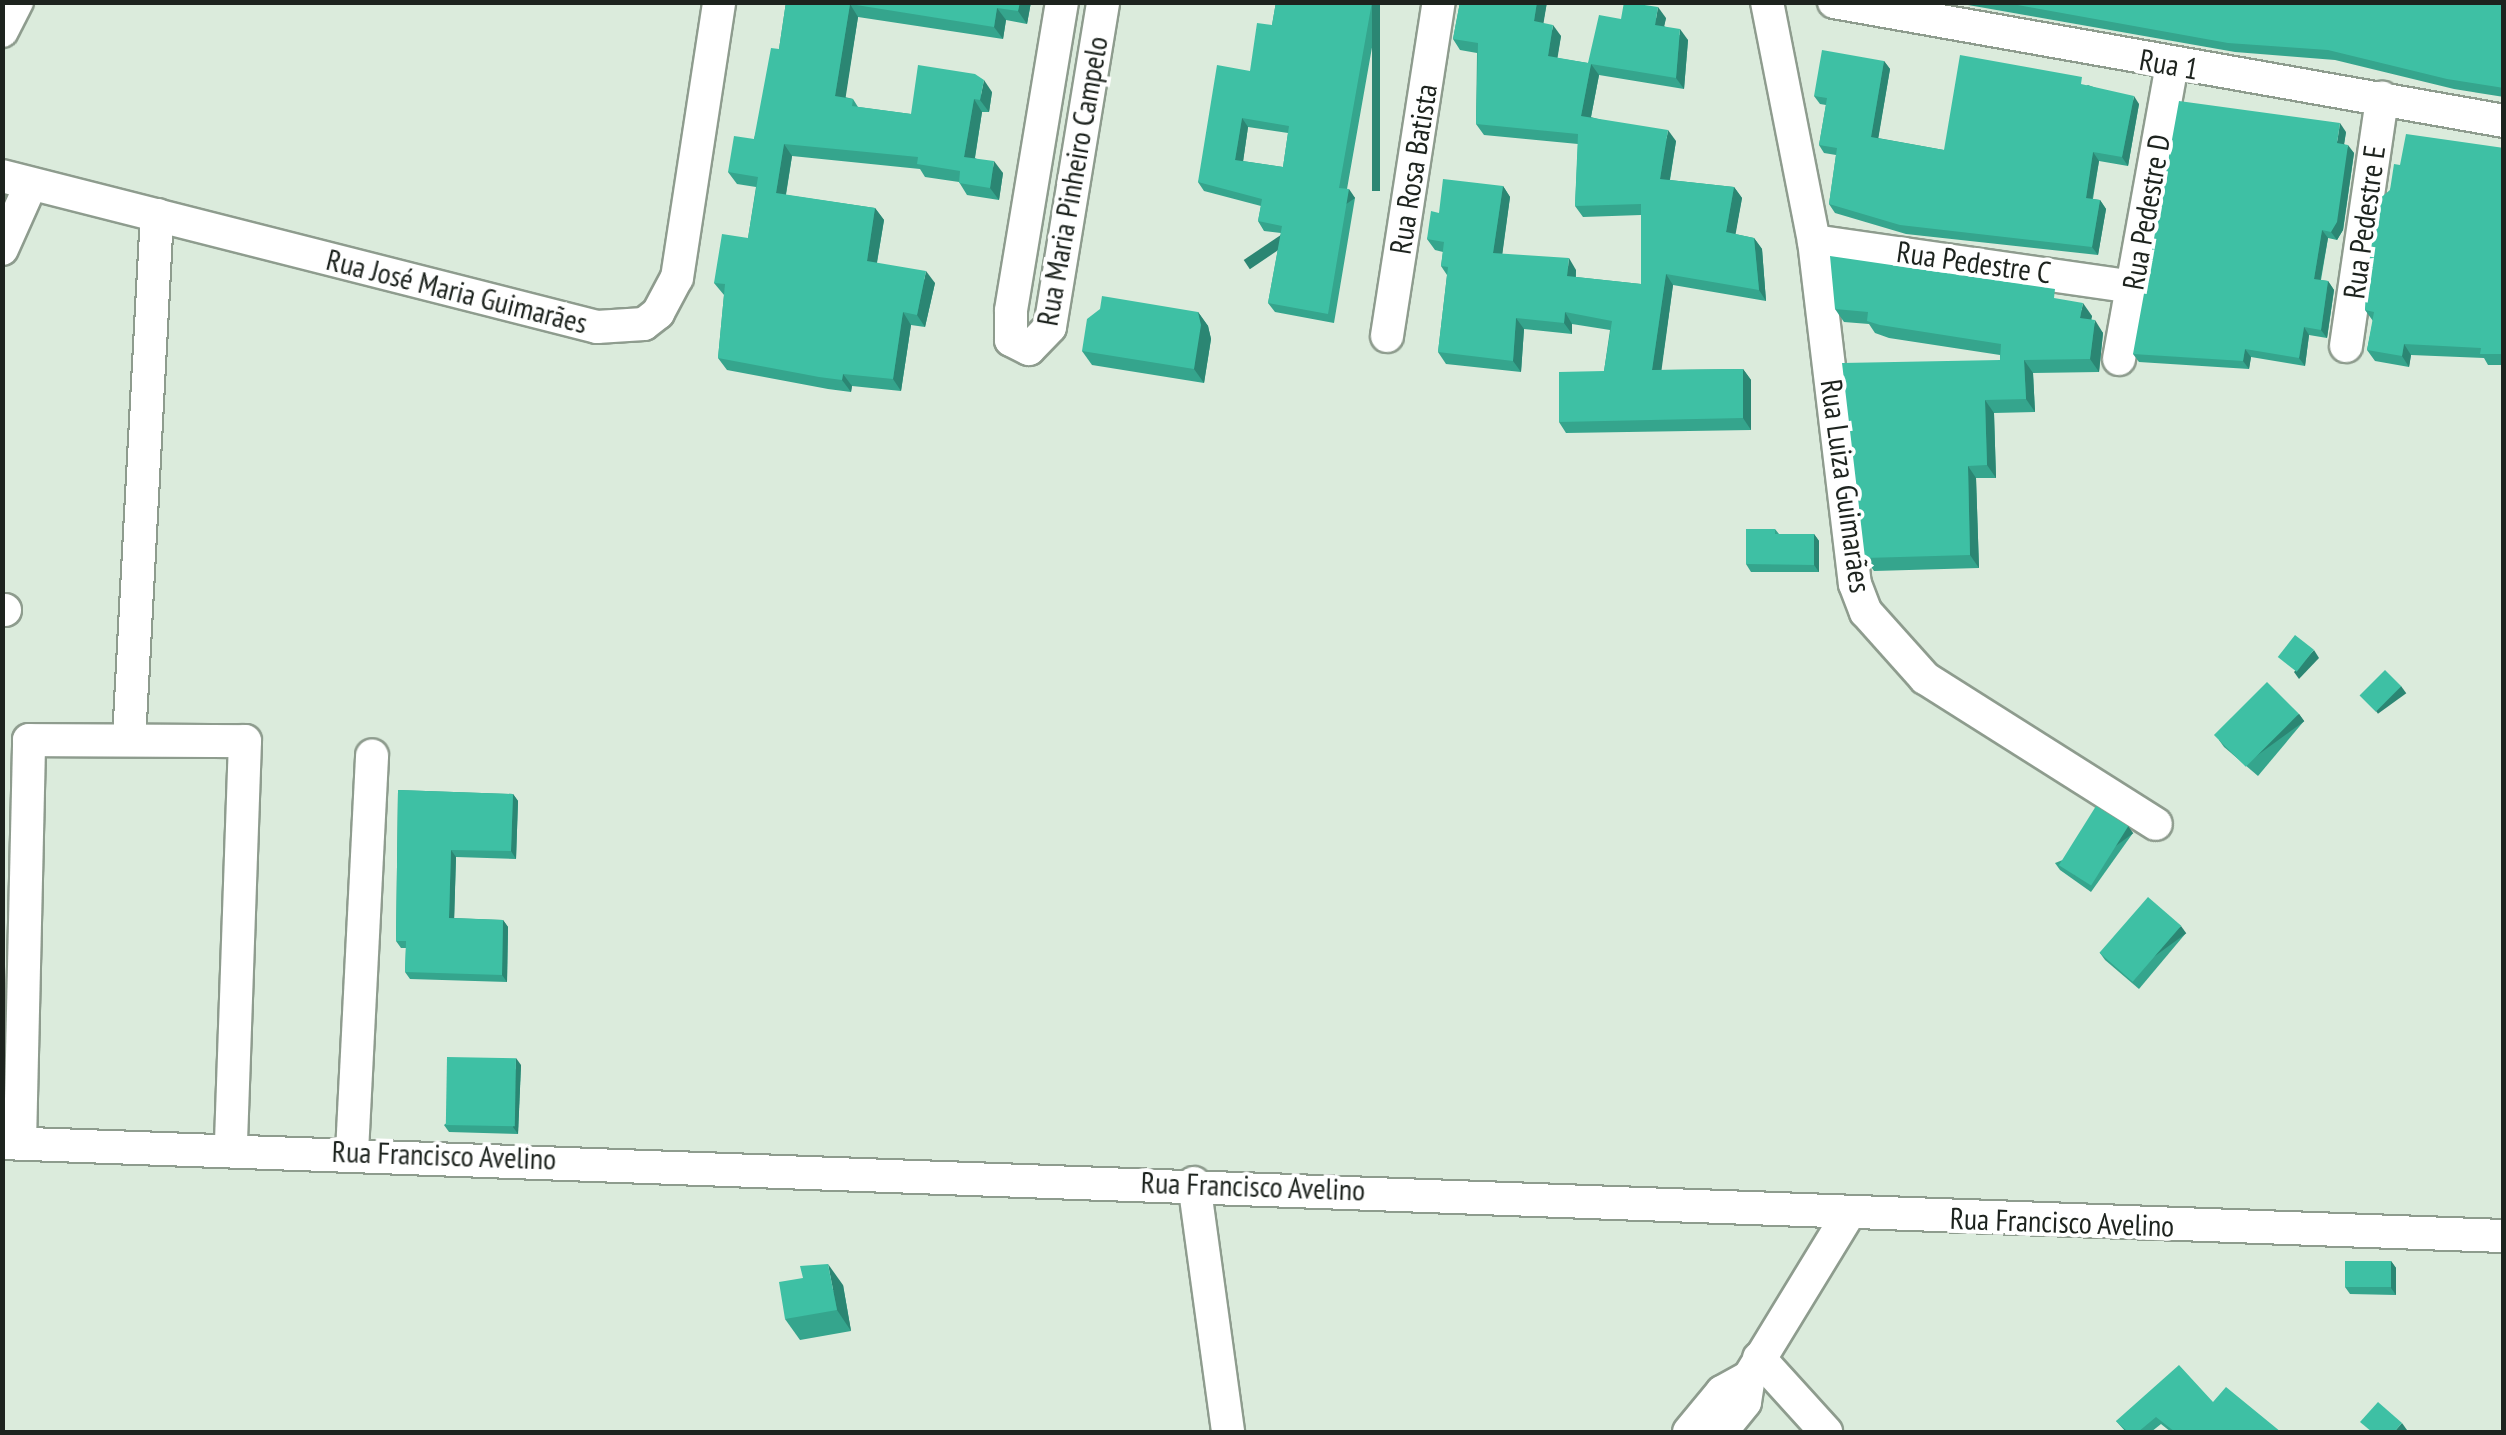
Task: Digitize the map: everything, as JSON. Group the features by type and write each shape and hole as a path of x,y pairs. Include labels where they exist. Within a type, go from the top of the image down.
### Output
{"street":[{"path":"2,31 18,2"},
{"name":"Rua José Maria Guimarães","path":"17,180 598,327 644,324 669,298 677,278 719,2"},
{"name":"Rua Maria Pinheiro Campelo","path":"1062,2 1011,312 1011,340 1029,349 1050,327 1104,2"},
{"name":"Rua Rosa Batista","path":"1387,336 1439,2"},
{"name":"Rua Luiza Guimarães","path":"1768,2 1814,241 1855,584 1866,612 1926,678 2156,824"},
{"name":"Rua 1","path":"1834,2 2504,121"},
{"name":"Rua Pedestre D","path":"2119,359 2172,65"},
{"name":"Rua Pedestre E","path":"2346,346 2382,98"},
{"path":"2,249 17,180"},
{"path":"129,740 157,216"},
{"name":"Rua Pedestre C","path":"1814,241 2133,287"},
{"path":"12,1143 28,740 245,741 231,1148"},
{"path":"352,1152 372,756"},
{"name":"Rua Francisco Avelino","path":"12,1143 352,1152 1194,1184 1848,1215 2504,1236"},
{"path":"1194,1184 1228,1432"},
{"path":"1721,1432 1745,1402 1754,1368 1848,1215"},
{"path":"1689,1432 1722,1392 1754,1368"},
{"path":"1754,1368 1826,1432"}],"building":[{"path":"786,2 1020,2 1018,11 997,8 994,27 850,4 835,96 853,99 852,106 911,114 918,65 975,74 984,80 980,100 974,99 964,157 994,161 990,188 959,183 960,171 917,164 918,157 784,144 776,193 875,208 867,261 926,271 917,315 903,312 893,379 843,374 842,380 718,358 725,284 714,283 722,234 748,238 758,177 728,172 734,136 754,139 771,48 779,49"},
{"path":"1276,2 1372,2 1339,188 1349,189 1328,314 1268,303 1282,226 1258,221 1262,199 1198,182 1217,65 1250,71 1257,23 1272,25","holes":["1242,118 1289,126 1283,167 1235,160"]},
{"path":"1460,2 1537,2 1534,21 1553,25 1548,56 1588,63 1599,15 1621,19 1624,2 1658,7 1655,25 1680,29 1676,78 1591,64 1581,116 1668,130 1660,179 1734,187 1726,232 1754,238 1759,290 1666,274 1652,370 1743,369 1743,418 1559,422 1559,372 1604,371 1612,321 1565,312 1564,323 1516,318 1513,361 1438,352 1448,267 1441,266 1444,242 1427,239 1431,211 1439,213 1443,179 1503,186 1493,253 1569,258 1567,276 1641,284 1641,204 1575,206 1578,134 1476,124 1478,43 1453,39"},
{"path":"2001,2 2504,2 2504,88 2447,79 2328,50 2228,43"},
{"path":"1822,50 1884,61 1871,137 1944,150 1960,55 2082,77 2081,84 2134,96 2122,157 2093,152 2086,198 2100,200 2092,247 1900,225 1829,204 1837,148 1819,145 1827,98 1814,96"},
{"path":"2179,101 2340,123 2337,143 2348,145 2337,222 2331,232 2322,230 2314,279 2328,281 2321,330 2304,327 2299,358 2245,349 2243,361 2133,354"},
{"path":"2406,134 2504,148 2504,354 2480,354 2481,348 2404,344 2402,356 2367,350 2374,312 2365,310 2366,285 2378,200 2390,190 2394,164 2400,165"},
{"path":"1830,256 2055,289 2054,298 2083,303 2080,318 2095,320 2090,359 2024,360 2026,399 1985,400 1987,465 1968,466 1970,555 1865,558 1842,363 2000,360 2001,344 1880,325 1867,321 1868,312 1835,309"},
{"path":"1102,296 1198,312 1201,325 1194,369 1082,351 1087,319 1100,309"},
{"path":"1746,529 1814,534 1814,565 1746,564"},
{"path":"2295,635 2314,650 2297,672 2278,657"},
{"path":"2385,670 2401,686 2376,712 2360,695"},
{"path":"2267,682 2299,714 2246,767 2214,735"},
{"path":"398,790 513,794 511,851 451,850 449,918 503,920 502,975 405,972 406,941 396,941"},
{"path":"2096,806 2128,826 2091,886 2059,865"},
{"path":"2148,897 2181,926 2133,982 2099,953"},
{"path":"447,1057 516,1058 515,1126 446,1125"},
{"path":"2345,1261 2391,1261 2391,1287 2345,1287"},
{"path":"828,1264 837,1310 785,1319 779,1282 803,1278 800,1266"},
{"path":"2179,1365 2213,1402 2226,1387 2281,1432 2175,1432 2156,1417 2138,1432 2128,1432 2116,1421"},
{"path":"2378,1402 2402,1423 2394,1432 2372,1432 2360,1422"}]}
